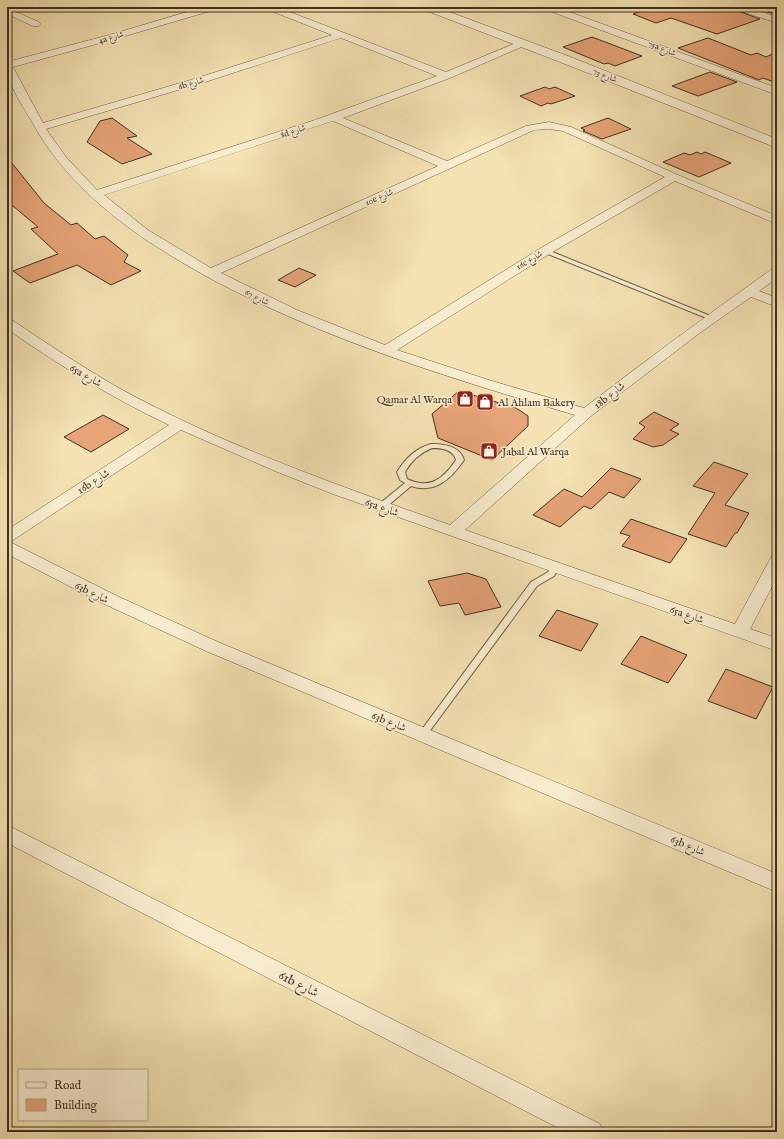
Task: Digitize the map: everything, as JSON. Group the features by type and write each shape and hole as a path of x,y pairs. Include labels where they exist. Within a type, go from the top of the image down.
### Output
{"street":[{"name":"4a شارع","path":"7,65 112,37 214,7"},
{"path":"269,7 446,76"},
{"name":"75a شارع","path":"547,7 777,92"},
{"path":"738,7 777,20"},
{"name":"شارع 73","path":"433,8 777,144"},
{"path":"7,11 36,24"},
{"name":"6b شارع","path":"40,127 191,83 341,35"},
{"name":"8d شارع","path":"96,194 333,117 446,76 526,44"},
{"name":"شارع 67","path":"7,65 40,127 62,160 96,194 119,214 146,234 248,294 336,332 501,388 586,413"},
{"path":"333,117 448,166"},
{"name":"10e شارع","path":"211,273 530,128 548,125 568,129 674,177"},
{"path":"674,177 777,220"},
{"name":"16c شارع","path":"387,350 545,251 674,177"},
{"name":"18b شارع","path":"453,531 586,413 711,318 777,272"},
{"path":"749,291 777,303"},
{"name":"65a شارع","path":"7,323 74,368 118,394 179,425 278,468 381,507 777,645"},
{"name":"16b شارع","path":"7,538 179,425"},
{"name":"63b شارع","path":"7,547 120,606 189,637 777,882"},
{"path":"739,632 777,562"},
{"name":"61b شارع","path":"7,834 591,1132"}],"lane":[{"path":"545,251 711,318"},
{"path":"438,446 453,451 460,457 458,464 436,485 424,486 410,483 404,480 401,472 403,468 424,448 438,446"},
{"path":"381,507 410,483"},
{"path":"423,734 534,584 551,574 555,568"}],"building":[{"path":"648,7 732,7 735,10 760,19 717,34 671,18 656,23 633,14 647,9"},
{"path":"752,7 777,7 777,13 774,14"},
{"path":"592,37 642,56 615,66 608,63 604,64 563,47"},
{"path":"708,38 751,55 757,53 766,57 777,52 777,83 763,78 759,80 678,48"},
{"path":"710,72 737,82 698,96 672,86"},
{"path":"545,87 549,89 555,87 575,96 541,106 520,96"},
{"path":"112,118 137,136 127,138 152,154 122,164 87,142 100,121"},
{"path":"608,118 631,129 602,139 583,131 585,130 581,128"},
{"path":"697,152 701,154 705,152 731,163 699,177 663,162 684,153 690,155"},
{"path":"7,157 44,203 71,225 77,223 95,239 104,236 128,255 124,262 141,271 111,285 77,265 30,283 13,271 58,254 31,229 38,227 7,201"},
{"path":"299,268 316,275 295,287 278,280"},
{"path":"459,391 516,408 528,416 528,426 492,460 438,438 432,414"},
{"path":"654,412 679,424 670,430 679,434 663,445 653,447 633,439 645,427 639,423"},
{"path":"103,415 129,429 91,452 64,437"},
{"path":"714,462 748,474 725,505 749,513 737,533 735,533 726,547 688,534 715,493 693,486"},
{"path":"611,468 641,479 624,498 609,492 591,509 584,506 560,527 533,515 564,489 582,497"},
{"path":"631,519 687,539 670,563 622,546 630,536 620,533"},
{"path":"467,573 486,579 501,607 465,615 459,603 440,606 428,581"},
{"path":"557,610 598,624 581,651 539,636"},
{"path":"641,636 687,655 668,683 621,664"},
{"path":"726,669 773,687 756,719 708,701"}],"place":[{"name":"Qamar Al Warqa","path":"465,399"},
{"name":"Al Ahlam Bakery","path":"485,402"},
{"name":"Jabal Al Warqa","path":"489,451"}]}
